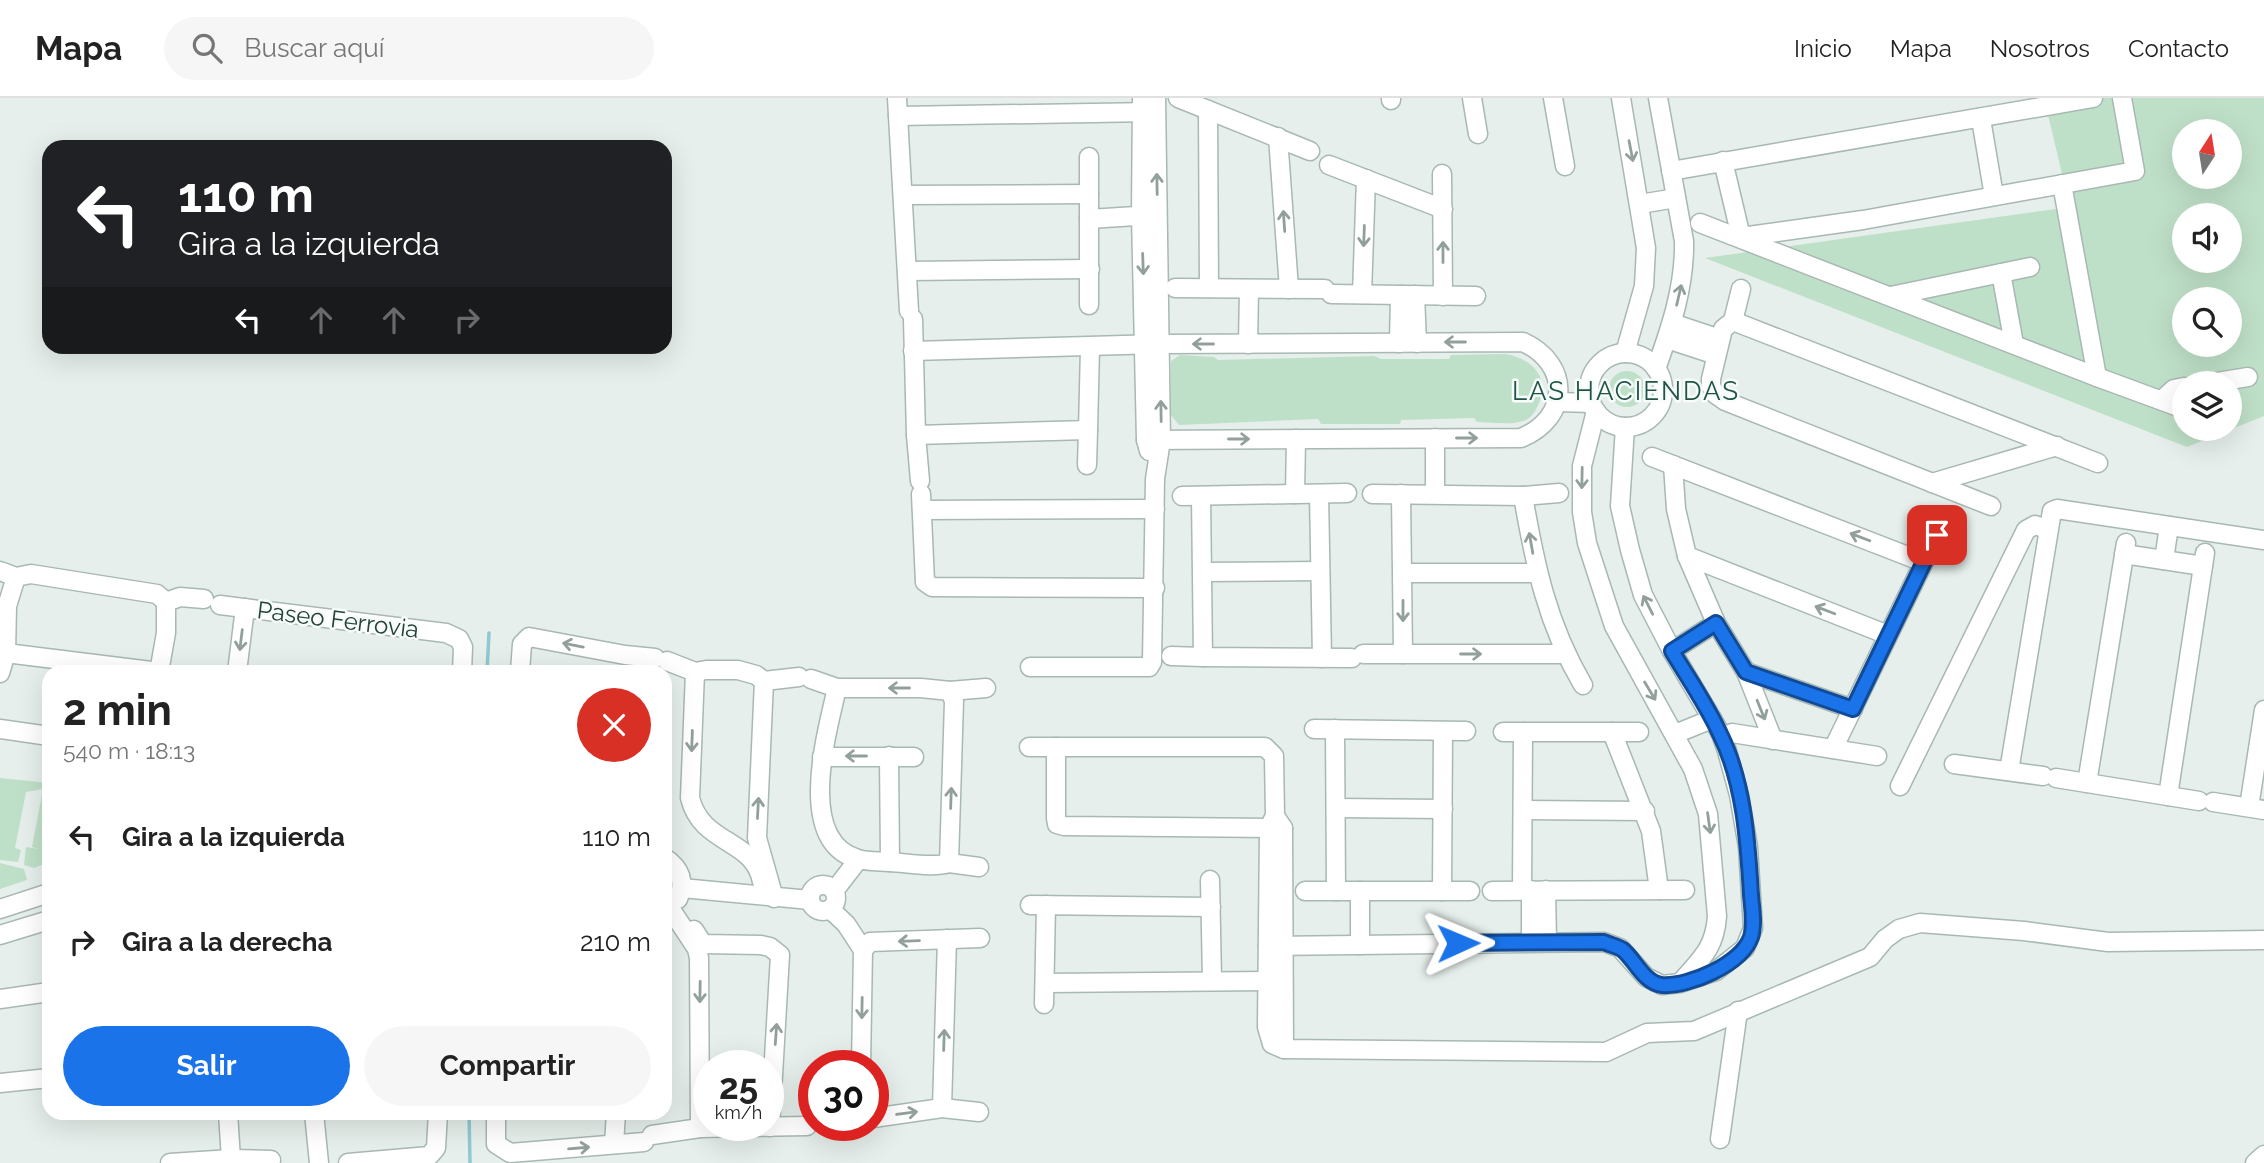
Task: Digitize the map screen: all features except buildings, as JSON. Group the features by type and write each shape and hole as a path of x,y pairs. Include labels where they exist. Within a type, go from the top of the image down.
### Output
{"street":[{"path":"1178,98 1310,151"},
{"path":"1472,98 1478,134"},
{"path":"1553,98 1565,166"},
{"path":"1621,98 1646,248 1644,286 1625,353"},
{"path":"1656,369 1679,297 1684,259 1658,98"},
{"path":"1671,171 1981,119 2008,105 2093,98"},
{"path":"1741,237 1863,220 2135,171 2122,98"},
{"path":"1030,667 1149,667 1154,656 1155,588 1155,479 1149,104 898,107 925,582 932,587 1155,588"},
{"path":"1208,110 1209,288"},
{"path":"1981,119 1994,196"},
{"path":"1278,137 1289,289"},
{"path":"1088,305 1089,158"},
{"path":"1723,161 1741,237"},
{"path":"1329,165 1443,209"},
{"path":"1442,174 1443,296"},
{"path":"1362,293 1366,179"},
{"path":"2062,184 2096,377"},
{"path":"903,195 1089,194"},
{"path":"1640,204 1676,198"},
{"path":"1089,219 1149,215"},
{"path":"1700,223 2172,404"},
{"path":"1891,296 2031,267"},
{"path":"908,271 1090,269"},
{"path":"2001,273 2014,344"},
{"path":"1175,288 1476,296"},
{"path":"1253,289 1253,344"},
{"path":"1741,289 1733,320 1726,326 1718,347 1711,386 1715,394 1725,401 1991,506"},
{"path":"1407,295 1408,343"},
{"path":"1733,320 2098,463"},
{"path":"1669,331 1718,347"},
{"path":"913,351 1090,348 1153,344 1523,342 1542,352 1551,363 1557,379 1558,402 1551,416 1521,438 1154,440"},
{"path":"1087,465 1090,348"},
{"path":"1558,402 1594,407 1614,425 1625,427 1647,420 1661,402 1663,391 1656,369 1643,357 1625,353 1604,360 1596,368 1590,380 1594,407 1582,466 1582,512 1587,543 1614,626 1689,758 1708,814 1717,916 1713,943 1680,983"},
{"path":"1557,379 1590,380"},
{"path":"2162,400 2172,391"},
{"path":"1276,946 1604,942 1620,948 1654,983 1662,985 1680,983 1716,971 1732,961 1745,948 1753,928 1748,846 1740,795 1727,751 1712,719 1643,595 1620,506 1625,427"},
{"path":"916,435 1088,430"},
{"path":"1435,438 1435,494"},
{"path":"1296,439 1296,494"},
{"path":"1932,483 2057,446"},
{"path":"1652,457 1923,562"},
{"path":"1673,465 1676,509 1686,556 1716,623 1746,672 1773,740"},
{"path":"1182,496 1348,493"},
{"path":"1372,494 1523,496 1559,493"},
{"path":"1319,494 1322,658"},
{"path":"1401,494 1403,654"},
{"path":"921,495 1155,509"},
{"path":"1202,496 1203,657"},
{"path":"1523,496 1536,573 1565,654 1583,685"},
{"path":"2009,771 2049,516 2057,509 2264,540"},
{"path":"1900,786 2026,530 2035,525 2047,529"},
{"path":"2164,560 2169,526"},
{"path":"1833,749 1937,535"},
{"path":"2087,783 2125,549 2164,560 2204,560 2168,796"},
{"path":"1686,556 1888,635"},
{"path":"1203,572 1320,571"},
{"path":"1404,573 1536,573"},
{"path":"0,673 6,653 8,574 31,574 157,594 166,601"},
{"path":"166,601 180,597 245,608"},
{"path":"160,665 166,633 166,601"},
{"name":"Paseo Ferrovia","path":"238,665 245,608 446,633 459,639 463,647 462,665"},
{"path":"1672,651 1716,623"},
{"path":"520,665 522,644 529,637 624,664 661,659 695,672 738,670 756,675 764,681 805,678 836,688 921,688 950,691 986,688"},
{"path":"6,653 103,665"},
{"path":"1171,656 1322,658 1403,654 1565,654"},
{"path":"695,672 690,798 693,809 697,818 719,839 750,844"},
{"path":"1746,672 1853,709"},
{"path":"764,681 750,844 769,898"},
{"path":"836,688 822,757 824,828 835,844 854,858 979,867"},
{"path":"949,863 954,701 950,691"},
{"path":"1954,764 2257,808 2264,710"},
{"path":"1675,734 1712,719"},
{"path":"0,729 42,735"},
{"path":"1314,729 1466,731"},
{"path":"1335,729 1336,891"},
{"path":"1442,891 1443,731"},
{"path":"1503,732 1639,732"},
{"path":"1523,732 1523,810 1539,942"},
{"path":"1612,732 1645,811 1656,847 1660,890"},
{"path":"1732,733 1877,756"},
{"path":"1029,747 1265,747 1271,750 1274,756 1276,824 1276,946 1284,1049"},
{"path":"1056,747 1056,818 1057,824 1064,827 1276,824"},
{"path":"890,756 890,862"},
{"path":"822,757 914,757"},
{"path":"1336,808 1443,809"},
{"path":"1523,810 1645,811"},
{"path":"830,888 854,858"},
{"path":"672,863 681,875 673,902 700,946 700,1050"},
{"path":"1210,880 1212,975"},
{"path":"810,900 815,888 830,888"},
{"path":"673,902 769,898 810,900 818,910 830,909 835,903 830,888"},
{"path":"1492,891 1685,890"},
{"path":"1305,891 1470,891"},
{"path":"1360,891 1360,945"},
{"path":"0,909 42,895"},
{"path":"1044,1004 1045,983 1038,905 1211,907"},
{"path":"830,909 846,924 863,950 861,1050"},
{"path":"0,934 42,922"},
{"path":"1276,946 1268,976 1268,1037 1272,1044 1284,1049 1606,1052 1639,1035 1694,1031 1870,957 1885,939 1899,929 1920,923 2024,931 2108,942 2264,940"},
{"path":"863,950 870,942 980,938"},
{"path":"942,1108 947,939"},
{"path":"700,946 761,945 770,947 780,955 774,1050"},
{"path":"1045,983 1212,975 1268,976"},
{"path":"0,999 42,993"},
{"path":"1720,1139 1738,1011"},
{"path":"0,1083 42,1079"},
{"path":"889,1116 942,1108 979,1112"},
{"path":"228,1120 231,1159"},
{"path":"307,1120 310,1163"},
{"path":"315,1120 319,1163"},
{"path":"348,1163 429,1156 436,1148 438,1120"},
{"path":"496,1120 496,1144 509,1153 614,1144 693,1129"},
{"path":"614,1144 616,1120"},
{"path":"2255,1163 2264,1154"},
{"path":"170,1163 231,1159 271,1160"}],"green space":[{"path":"2044,98 2264,98 2264,416 2242,425 2242,371 2172,371 2172,441 2202,441 2187,447 1705,258 2070,207"},
{"path":"1506,354 1531,365 1540,377 1542,385 1542,394 1535,410 1520,422 1477,422 1474,418 1401,420 1400,424 1321,424 1318,419 1179,425 1170,414 1171,361 1180,355 1214,357 1218,360 1374,356 1381,359 1449,359 1451,355"},
{"path":"1627,371 1640,376 1645,389 1640,402 1627,407 1614,402 1609,389 1614,376"},
{"path":"0,778 42,782 42,789 26,792 15,848 21,850 18,862 0,860"},
{"path":"42,794 42,865 34,868 24,865 26,847 38,849 32,847"},
{"path":"0,863 24,869 27,880 0,889"}],"waterway":[{"path":"487,665 489,633"},
{"path":"469,1120 470,1163"}],"district":[{"name":"LAS HACIENDAS","path":"1626,391"}],"route":[{"path":"1458,943 1604,942 1620,948 1646,977 1662,985 1680,983 1716,971 1732,961 1745,948 1753,928 1748,846 1740,795 1721,734 1672,651 1716,623 1746,672 1853,709 1937,535"}]}
